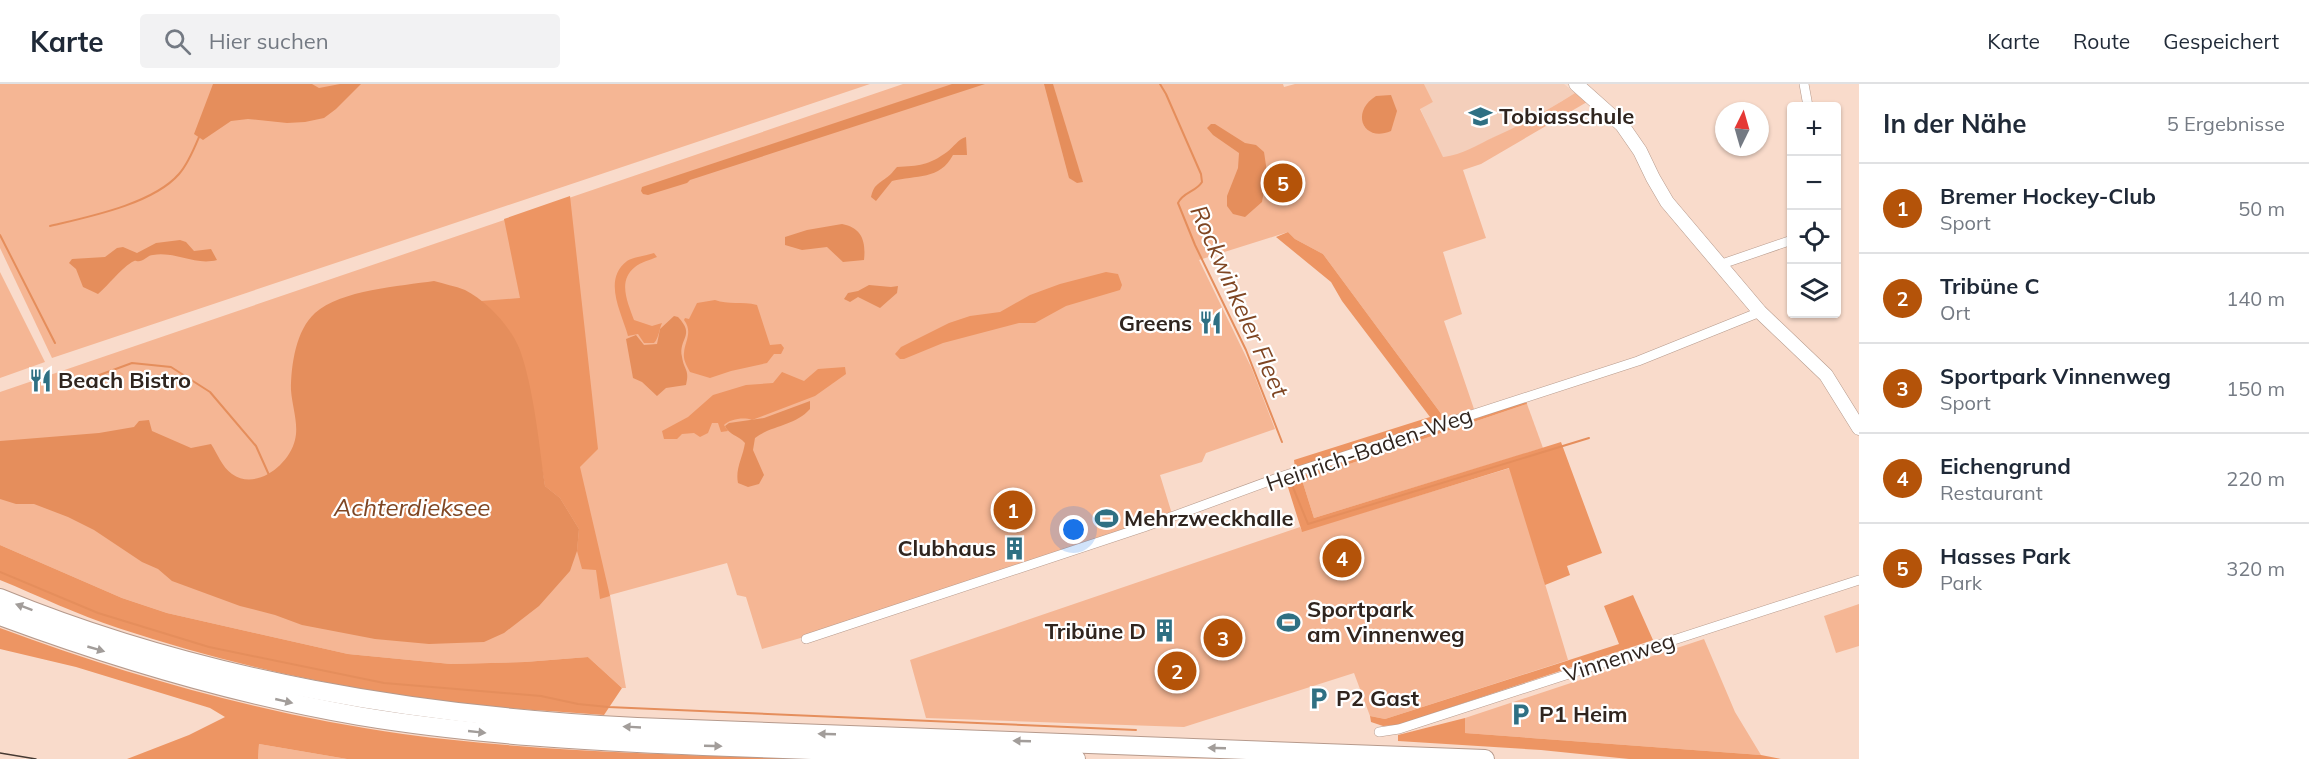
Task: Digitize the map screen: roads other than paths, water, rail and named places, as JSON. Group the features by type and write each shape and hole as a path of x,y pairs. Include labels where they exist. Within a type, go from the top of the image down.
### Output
{"highway":[{"path":"0,598 119,640 245,675 359,699 508,719 637,727 1485,759"},
{"path":"0,616 83,645 236,690 359,716 437,727 515,736 640,743 1076,759"}],"main road":[{"path":"1576,84 1613,114 1630,134 1667,202 1760,312 1826,375 1859,428"}],"street":[{"path":"1804,84 1807,102"},
{"path":"1719,265 1787,241"},
{"name":"Heinrich-Baden-Weg","path":"806,639 1144,527 1280,477 1638,361 1760,312"},
{"name":"Vinnenweg","path":"1379,732 1400,729 1859,580"}],"water":[{"path":"213,84 312,84 319,88 340,84 361,84 324,118 287,123 248,119 231,121 203,140 194,134"},
{"path":"952,84 985,84 690,180 687,183 648,195 641,191 642,187"},
{"path":"1044,84 1053,84 1083,182 1077,183 1069,178"},
{"path":"1391,95 1397,111 1391,131 1381,134 1373,133 1363,124 1363,110 1376,96"},
{"path":"1215,124 1245,143 1256,145 1264,152 1267,172 1262,202 1245,217 1233,214 1227,206 1227,196 1238,168 1239,153 1213,135 1207,128"},
{"path":"966,137 967,155 953,155 948,163 934,173 892,181 876,201 871,197 876,186 897,167 929,162"},
{"path":"842,224 854,229 861,236 864,260 843,262 827,247 802,250 785,245 785,237 807,230"},
{"path":"180,240 186,242 194,251 211,249 217,260 201,261 161,254 151,255 127,266 98,294 83,287 76,269 69,263 72,259 105,257 117,248 123,247 137,253 156,243"},
{"name":"Achterdieksee","path":"434,281 465,290 473,295 490,308 511,332 525,366 545,486 560,498 579,529 577,551 570,571 539,606 504,633 484,642 429,644 375,639 302,625 240,606 172,581 158,569 142,562 94,530 68,517 34,504 16,504 0,499 0,441 99,433 134,427 139,421 149,420 152,431 191,448 211,444 225,468 241,478 251,479 270,473 286,458 295,440 296,421 291,390 292,370 299,338 309,320 326,305 355,294"},
{"path":"869,285 898,286 897,293 880,308 858,297 850,302 844,299 848,293"},
{"path":"674,316 678,317 686,329 681,351 687,373 686,385 666,388 657,396 642,382 633,378 626,339 636,335 644,345 657,344 660,329"},
{"path":"810,401 810,409 804,415 755,438 753,450 764,475 759,484 748,487 738,483 738,468 745,443 725,426 729,423 764,418"}],"waterway":[{"name":"Rockwinkeler Fleet","path":"1160,84 1201,174 1202,182 1183,196 1178,203 1195,245 1246,350 1282,442"},
{"path":"50,226 119,208 153,194 179,174 199,137"},
{"path":"0,235 55,343"},
{"path":"75,384 132,363 171,367 210,392 256,446 269,475"},
{"name":"Rockwinkeler Fleet","path":"1292,485 1308,524 1589,438"},
{"path":"0,572 98,613 209,647 384,683 541,696 578,704 608,707 1136,730"}],"tram line":[{"path":"0,753 36,759"}],"place":[{"name":"Tobiasschule","path":"1481,116"},
{"name":"Hasses Park","path":"1283,183"},
{"name":"Greens","path":"1210,323"},
{"name":"Beach Bistro","path":"40,380"},
{"name":"Bremer Hockey-Club","path":"1013,510"},
{"name":"Mehrzweckhalle","path":"1106,518"},
{"name":"Clubhaus","path":"1014,548"},
{"name":"Eichengrund","path":"1342,558"},
{"name":"Sportpark am Vinnenweg","path":"1289,622"},
{"name":"Tribüne D","path":"1164,631"},
{"name":"Sportpark Vinnenweg","path":"1223,638"},
{"name":"Tribüne C","path":"1177,671"},
{"name":"P2 Gast","path":"1318,698"},
{"name":"P1 Heim","path":"1521,714"}]}
